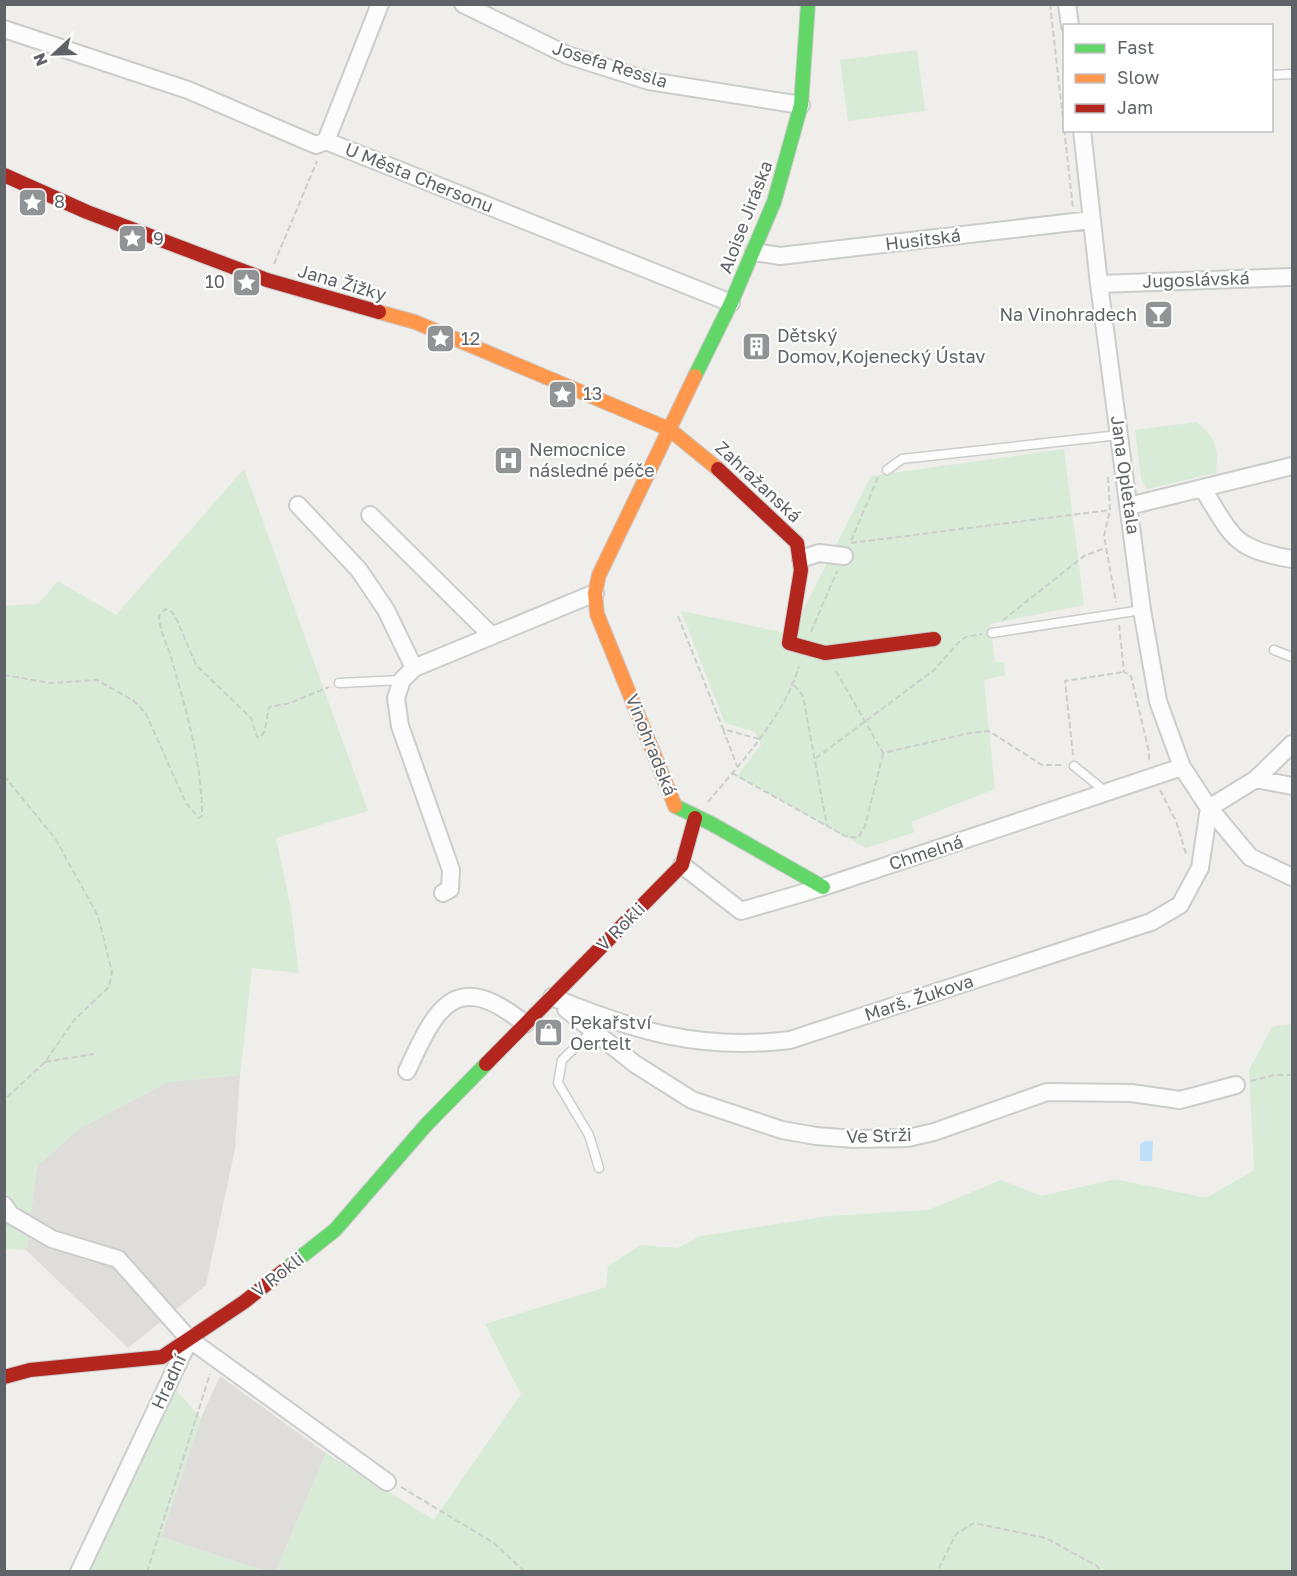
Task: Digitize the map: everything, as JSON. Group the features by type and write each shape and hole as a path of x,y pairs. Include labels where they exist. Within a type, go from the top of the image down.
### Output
{"street":[{"path":"326,141 380,4"},
{"name":"Josefa Ressla","path":"463,4 567,55 649,81 801,105"},
{"name":"Aloise Jiráska","path":"669,429 731,303 774,202 801,105 808,4"},
{"path":"1068,4 1070,24"},
{"name":"U Města Chersonu","path":"4,28 188,90 316,146 326,141 731,303"},
{"name":"Jana Opletala","path":"1082,132 1099,284 1142,610 1158,701 1182,767 1209,808 1250,857 1293,877"},
{"name":"Jana Žižky","path":"4,175 87,212 267,280 415,322 669,429"},
{"name":"Husitská","path":"754,252 780,256 1091,220"},
{"name":"Jugoslávská","path":"1099,284 1293,277"},
{"name":"Zahražanská","path":"669,429 696,449 797,543 801,559"},
{"name":"Vinohradská","path":"669,429 599,575 595,593 597,614 676,808 694,818 712,824 823,887"},
{"path":"1130,506 1293,466"},
{"path":"1203,489 1234,539 1264,554 1293,559"},
{"path":"298,505 359,570 386,610 408,674"},
{"path":"370,515 492,636"},
{"path":"847,549 819,553 801,559 789,643 825,652 934,639"},
{"path":"444,892 450,889 451,870 400,726 396,698 408,674 595,593"},
{"path":"1209,808 1256,779 1293,744"},
{"name":"Chmelná","path":"682,865 741,911 823,887 1182,767"},
{"path":"1256,779 1293,786"},
{"name":"Marš. Žukova","path":"552,996 615,1023 663,1035 728,1045 790,1040 1151,922 1180,905 1200,868 1209,808"},
{"path":"682,865 694,818"},
{"name":"V Rokli","path":"4,1377 30,1370 162,1357 244,1302 334,1230 427,1124 682,865"},
{"name":"Ve Strži","path":"552,996 635,1064 692,1100 782,1130 854,1139 893,1139 934,1132 1047,1092 1131,1093 1180,1100 1236,1085"},
{"path":"408,1071 428,1026 438,1010 455,999 476,998 502,1005 525,1024"},
{"name":"Hradní","path":"4,1205 11,1215 52,1239 118,1259 189,1339 79,1572"},
{"path":"189,1339 387,1482"}],"lane":[{"path":"1273,75 1293,74"},
{"path":"887,470 902,459 1119,435"},
{"path":"992,633 1118,611 1142,610"},
{"path":"1275,650 1293,657"},
{"path":"339,683 408,674"},
{"path":"1074,766 1107,792"},
{"path":"593,1030 562,1060 558,1083 589,1135 599,1168"}],"path":[{"path":"1050,4 1063,121"},
{"path":"1064,132 1073,211"},
{"path":"283,243 326,141"},
{"path":"1108,474 1110,510 1104,536 1118,611 1124,672"},
{"path":"847,549 1110,510"},
{"path":"1000,622 1084,556 1105,548"},
{"path":"4,675 50,683 98,680 134,700 146,714 186,802 199,818 202,816 201,778 194,739 170,653 160,631 159,616 165,609 171,612 177,620 196,664 251,718 257,736 261,737 265,730 269,707 290,703 339,683"},
{"path":"678,616 737,766"},
{"path":"816,758 934,670 966,637 992,633"},
{"path":"694,818 759,739 794,686 804,648"},
{"path":"732,772 845,836 858,838 865,826 883,753 825,652"},
{"path":"883,753 970,733 989,731 1042,765 1074,766 1065,681 1124,672 1131,676 1149,752 1148,770"},
{"path":"794,686 803,696 827,826"},
{"path":"723,729 759,739"},
{"path":"4,776 55,838 98,916 112,972 109,987 74,1020 45,1062 4,1100"},
{"path":"1160,790 1176,821 1186,855 1185,863"},
{"path":"45,1062 94,1054"},
{"path":"1236,1085 1274,1075 1293,1075"},
{"path":"147,1572 192,1424 216,1358"},
{"path":"387,1482 407,1490 494,1543 525,1572"},
{"path":"931,1572 938,1569 956,1534 974,1523 1046,1538 1097,1566 1101,1572"}],"shaded area":[{"path":"240,1075 235,1149 206,1285 128,1348 26,1250 37,1166 80,1128 168,1082"},
{"path":"220,1376 326,1453 276,1571 265,1571 161,1537 201,1418"}],"green space":[{"path":"917,50 925,111 848,121 840,60"},
{"path":"1197,422 1215,444 1216,473 1147,489 1141,478 1135,430"},
{"path":"1064,449 1084,605 990,624 995,662 1004,662 1005,675 984,680 995,789 911,822 915,832 866,848 737,776 761,745 755,732 725,723 681,611 791,634 871,476"},
{"path":"244,469 368,811 276,838 290,904 299,973 252,968 240,1075 168,1082 80,1128 37,1166 26,1250 5,1249 5,606 38,604 58,581 116,615"},
{"path":"1292,1024 1292,1571 276,1572 326,1453 434,1520 521,1394 485,1324 606,1287 608,1266 641,1245 677,1248 701,1236 829,1216 928,1210 1001,1180 1042,1196 1115,1179 1206,1198 1254,1170 1249,1070 1272,1027"},
{"path":"175,1389 201,1418 161,1537 265,1571 89,1571"}],"water":[{"path":"1153,1141 1152,1161 1140,1161 1140,1144"}],"traffic: fast":[{"path":"695,376 731,303 774,202 801,105 808,4"},
{"path":"675,806 712,824 823,887"},
{"path":"287,1268 335,1230 427,1124 486,1064"}],"traffic: slow":[{"path":"379,312 415,322 669,429 718,469"},
{"path":"675,806 597,614 595,593 599,575 695,376"}],"traffic: jam":[{"path":"4,175 87,212 267,280 379,312"},
{"path":"718,469 797,543 801,570 789,643 825,653 934,639"},
{"path":"486,1064 682,865 695,818"},
{"path":"4,1377 30,1370 162,1357 244,1302 287,1268"}],"place":[{"name":"8","path":"33,202"},
{"name":"9","path":"132,239"},
{"name":"10","path":"246,282"},
{"name":"Na Vinohradech","path":"1158,315"},
{"name":"12","path":"440,339"},
{"name":"Dětský Domov,Kojenecký Ústav","path":"756,346"},
{"name":"13","path":"562,394"},
{"name":"Nemocnice následné péče","path":"508,460"},
{"name":"Pekařství Oertelt","path":"549,1033"}]}
